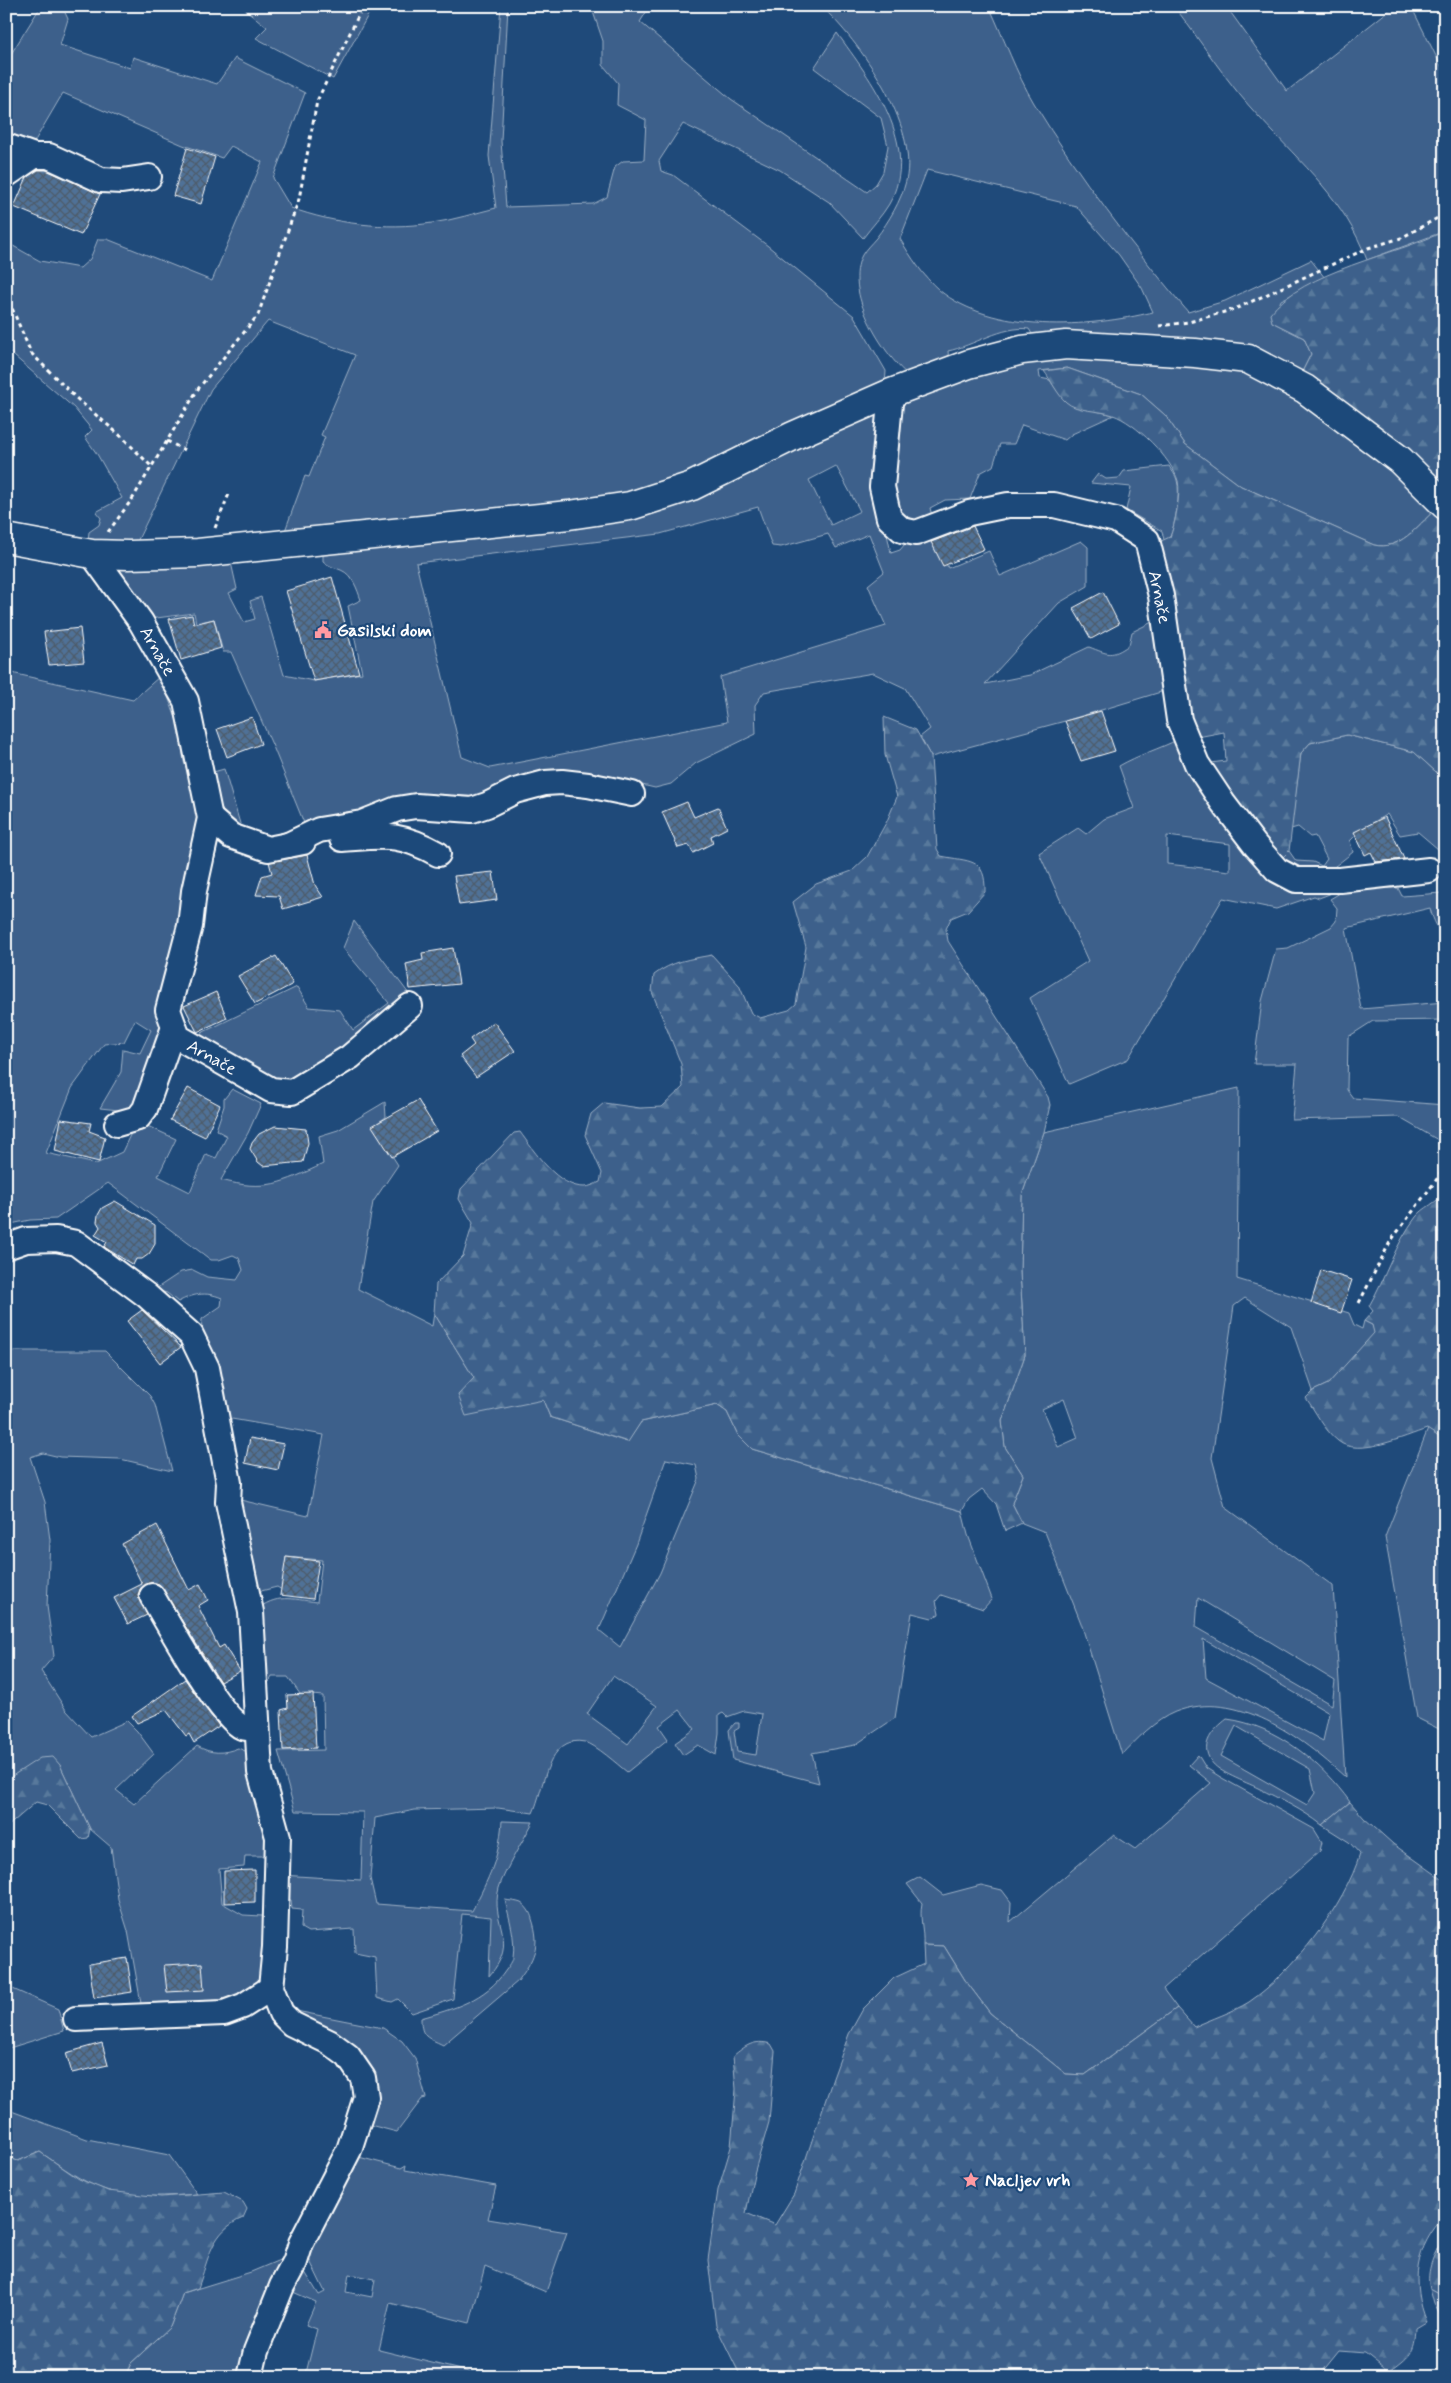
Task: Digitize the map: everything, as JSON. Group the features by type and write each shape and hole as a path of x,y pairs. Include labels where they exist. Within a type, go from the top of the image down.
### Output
{"street":[{"path":"6,146 34,156 49,156 101,180 122,181 149,177"},
{"path":"6,174 34,156"},
{"path":"6,538 92,554 128,556 198,553 540,518 630,506 692,486 793,436 891,392 968,364 1022,350 1066,345 1195,353 1248,359 1305,390 1384,448 1400,460 1445,505"},
{"name":"Arnače","path":"891,392 882,487 889,518 902,530 916,533 969,513 1008,505 1054,505 1116,520 1147,540 1161,596 1179,720 1197,764 1223,803 1277,870 1296,880 1320,881 1429,870"},
{"name":"Arnače","path":"92,554 141,622 186,701 210,818 194,891 190,926 168,1010 178,1038 271,1090 292,1092 350,1057 410,1006"},
{"path":"288,845 319,830 362,823 397,809 416,806 472,810 515,791 545,783 562,782 588,785 632,794"},
{"path":"210,818 231,836 268,850 310,841 387,835 416,842 438,854"},
{"path":"117,1124 138,1118 145,1109 174,1027"},
{"path":"6,1247 26,1240 56,1239 76,1243 146,1295 191,1336 207,1368 221,1432 229,1483 228,1502 251,1612 260,1772 278,1837 275,1947 271,1988 281,2013 292,2024 329,2042 348,2056 363,2078 366,2097 349,2150 282,2286 256,2351 250,2377"},
{"path":"152,1596 185,1653 228,1717 242,1728 257,1728"},
{"path":"76,2019 224,2013 243,2006 271,1988"}],"path":[{"path":"92,554 133,498 198,389 258,315 299,199 317,101 363,6"},
{"path":"1152,327 1189,322 1235,309 1368,248 1401,238 1445,214"},
{"path":"6,294 31,353 76,398 122,437 151,466"},
{"path":"167,441 186,451"},
{"path":"198,553 209,526 215,528 229,494"},
{"path":"1358,1303 1390,1242 1437,1180 1445,1166"}],"green space":[{"path":"41,6 62,6 68,19 60,45 130,68 133,57 217,84 235,58 305,93 273,178 291,208 343,222 379,226 432,223 496,208 489,156 501,6 508,6 501,141 506,207 593,204 607,197 615,167 623,161 644,160 646,120 617,105 618,83 603,65 603,41 591,6 650,6 640,22 731,99 867,192 876,184 883,172 888,146 881,118 814,68 837,33 864,71 888,114 896,136 900,159 898,182 889,204 863,238 829,202 780,170 683,124 659,161 661,171 673,175 768,246 854,316 886,371 885,385 642,494 282,539 305,476 309,477 325,437 321,435 355,355 268,321 211,389 133,550 88,540 89,532 99,525 101,518 96,512 122,498 85,437 92,430 74,408 6,349 6,242 40,261 80,268 90,259 98,239 107,239 212,281 262,162 231,146 222,158 183,145 63,93 33,144 6,138 6,62"},
{"path":"241,6 373,6 333,79 256,38 267,27"},
{"path":"821,6 989,6 1021,80 1051,131 1107,210 1188,312 1225,301 1311,260 1325,278 1281,300 1272,322 1304,338 1311,354 1300,376 1035,339 1029,329 1019,329 999,333 948,351 949,363 909,376 898,366 877,337 868,320 861,303 857,270 862,255 890,218 904,188 908,159 904,135 883,86 853,41","holes":["927,170 1076,206 1119,255 1142,288 1153,312 1100,322 1071,324 1014,321 986,314 961,304 933,285 900,239"]},
{"path":"1174,6 1226,6 1287,91 1392,8 1391,6 1411,6 1445,74 1445,231 1367,260 1358,239 1335,201 1307,167 1237,91"},
{"path":"1445,231 1445,488 1300,376 1311,354 1304,338 1272,322 1270,314 1285,299 1304,286 1327,275"},
{"path":"1071,353 1233,370 1263,378 1334,418 1435,510 1415,530 1400,541 1383,546 1374,545 1241,486 1185,444 1165,415 1141,394 1067,368 1039,371 1040,378 1050,380 1063,397 1077,406 1114,415 1072,434 1065,440 1022,425 1014,444 1000,444 993,466 980,473 970,499 945,500 930,508 933,520 924,525 898,519 887,474 893,401 978,370"},
{"path":"1067,368 1141,394 1165,415 1185,444 1241,486 1374,545 1383,546 1400,541 1415,530 1435,510 1445,520 1445,780 1414,752 1347,735 1310,743 1301,753 1289,851 1278,862 1203,764 1226,761 1224,732 1192,738 1172,625 1161,541 1170,537 1172,532 1178,501 1178,481 1161,452 1132,425 1108,413 1076,408 1066,402 1044,371"},
{"path":"876,412 882,423 895,533 887,534 891,553 900,550 909,539 934,535 948,568 989,551 1000,576 1081,541 1088,547 1088,586 1059,603 985,684 1030,675 1089,647 1109,654 1118,652 1129,645 1132,632 1162,617 1174,688 1065,721 931,757 920,737 930,729 905,688 873,673 764,692 755,705 756,734 696,763 671,784 655,788 642,785 500,795 306,828 274,749 231,652 223,652 214,619 196,623 194,613 149,619 110,569 230,558 237,589 229,593 244,622 255,619 250,601 261,597 284,675 314,681 362,673 348,606 361,600 349,575 323,561 323,550 565,523 777,455","holes":["836,466 860,511 831,525 809,480","758,507 772,546 781,547 828,534 836,548 869,534 884,572 868,585 886,626 720,677 727,722 490,768 462,757 416,563 660,534"]},
{"path":"1169,466 1176,476 1178,500 1172,532 1170,537 1164,540 1162,531 1126,510 1131,487 1091,483 1098,474 1106,479 1119,478 1124,471"},
{"path":"6,670 16,674 133,700 160,676 179,726 184,762 204,810 162,1031 138,1112 100,1108 121,1072 123,1049 140,1053 151,1030 135,1020 124,1042 104,1044 72,1088 46,1153 96,1164 122,1152 131,1133 143,1124 176,1139 158,1176 190,1192 206,1154 216,1158 227,1136 216,1130 224,1106 224,1099 232,1089 261,1104 248,1133 221,1180 236,1184 274,1184 323,1164 319,1136 338,1130 385,1102 386,1117 373,1126 398,1165 373,1202 358,1289 432,1326 434,1313 474,1378 543,1400 550,1417 627,1442 641,1422 717,1405 727,1412 738,1435 752,1449 962,1511 968,1535 992,1599 983,1609 941,1595 936,1601 939,1614 932,1618 912,1613 895,1718 855,1745 812,1753 819,1783 733,1760 729,1730 735,1723 739,1723 739,1728 734,1731 737,1752 756,1755 762,1714 744,1711 727,1717 723,1713 719,1715 716,1755 698,1745 683,1755 675,1743 695,1729 680,1710 659,1726 668,1739 627,1772 585,1742 572,1742 562,1746 549,1766 533,1813 498,1808 415,1810 375,1818 370,1878 376,1904 472,1911 496,1858 502,1821 533,1822 499,1888 498,1912 504,1942 503,1952 498,1963 489,1976 491,1917 462,1914 453,1999 412,2013 398,1999 392,2002 377,1998 375,1957 355,1953 354,1929 308,1932 301,1928 302,1910 292,1909 291,1900 282,1899 281,1875 361,1880 363,1812 295,1811 278,1751 324,1750 323,1696 300,1694 288,1677 272,1677 269,1682 261,1683 255,1611 277,1599 317,1602 322,1560 286,1557 282,1590 277,1587 257,1592 232,1498 308,1516 324,1435 226,1418 201,1337 202,1319 221,1306 222,1298 199,1294 178,1302 167,1293 154,1290 181,1272 193,1270 207,1277 237,1280 243,1270 239,1258 233,1255 219,1260 211,1260 108,1183 56,1219 30,1220 6,1225","holes":["666,1459 696,1465 699,1479 660,1573 620,1647 599,1630 636,1544","613,1676 657,1706 628,1744 587,1714"]},
{"path":"884,717 916,730 931,757 937,849 941,856 974,863 979,867 985,881 985,892 968,911 951,918 946,929 948,941 1048,1097 1050,1105 1044,1132 1022,1195 1020,1272 1025,1355 1002,1421 1005,1447 1023,1475 1012,1503 1022,1523 1005,1531 996,1504 982,1489 969,1499 962,1511 752,1449 738,1435 727,1412 717,1405 641,1422 628,1442 550,1417 543,1400 466,1416 458,1395 474,1378 434,1313 436,1284 463,1256 473,1223 459,1199 461,1189 514,1133 520,1132 548,1167 565,1182 585,1187 600,1182 602,1173 585,1135 591,1114 604,1103 640,1108 662,1107 683,1087 681,1064 652,992 654,975 674,964 712,955 739,985 751,1013 760,1018 789,1010 796,1004 806,947 793,902 816,884 852,871 867,857 887,821 897,797 885,755"},
{"path":"1347,735 1414,752 1445,780 1445,855 1418,832 1400,835 1387,814 1361,830 1350,841 1353,852 1325,872 1311,874 1278,862 1289,851 1296,861 1313,862 1322,866 1327,859 1315,836 1310,837 1298,827 1291,829 1301,753 1310,743"},
{"path":"1179,739 1250,842 1331,887 1332,893 1319,898 1314,896 1276,909 1223,898 1128,1059 1069,1084 1030,998 1088,961 1039,853 1078,828 1086,834 1104,819 1134,808 1119,766","holes":["1167,836 1230,844 1230,871 1167,864"]},
{"path":"224,769 243,834 217,813 210,773"},
{"path":"1388,880 1388,888 1398,888 1402,896 1441,893 1445,883 1445,943 1430,908 1346,928 1361,1009 1445,1002 1445,1020 1373,1021 1348,1037 1347,1090 1353,1098 1445,1105 1445,1144 1398,1117 1292,1120 1297,1064 1254,1064 1262,1001 1276,949 1288,948 1331,927 1336,921 1337,908 1330,899 1355,884"},
{"path":"354,921 409,994 373,1030 309,1079 276,1081 191,1038 297,987 309,1007 340,1010 353,1030 389,1003 343,948"},
{"path":"1239,1088 1237,1279 1349,1313 1354,1325 1362,1329 1364,1321 1372,1325 1375,1333 1328,1384 1313,1391 1291,1327 1245,1298 1234,1306 1212,1458 1225,1507 1333,1586 1345,1777 1309,1747 1267,1720 1244,1711 1222,1706 1198,1706 1175,1712 1160,1720 1146,1731 1122,1755 1081,1623 1045,1532 1022,1523 1012,1503 1023,1475 1005,1447 1002,1421 1025,1355 1020,1272 1022,1195 1044,1132","holes":["1064,1399 1078,1438 1058,1447 1042,1409","1198,1598 1335,1681 1332,1705 1196,1627","1203,1639 1329,1713 1323,1741 1206,1678"]},
{"path":"1445,1192 1445,1441 1427,1429 1369,1447 1347,1446 1338,1441 1329,1432 1306,1398 1313,1391 1328,1384 1374,1333 1372,1325 1364,1321 1373,1311 1369,1306 1396,1249 1416,1217"},
{"path":"6,1351 105,1351 150,1396 155,1405 172,1471 120,1459 60,1457 43,1453 30,1457 45,1502 50,1540 47,1606 54,1656 41,1671 66,1710 91,1737 127,1721 154,1754 116,1790 134,1804 197,1746 212,1752 222,1752 238,1748 250,1753 273,1856 245,1856 244,1867 219,1869 222,1903 243,1915 262,1916 271,1922 262,1981 236,2006 142,2009 128,1931 118,1899 111,1847 90,1829 60,1765 6,1780"},
{"path":"1428,1429 1445,1441 1445,1732 1417,1718 1385,1537"},
{"path":"1227,1719 1245,1723 1263,1729 1280,1738 1312,1760 1339,1787 1350,1802 1322,1825 1291,1805 1219,1769 1208,1755 1207,1743 1213,1732","holes":["1236,1726 1310,1769 1315,1793 1307,1805 1221,1756"]},
{"path":"1198,1755 1206,1768 1314,1829 1322,1842 1320,1851 1163,1989 1177,2008 1085,2075 1066,2074 990,2013 965,1980 944,1946 923,1945 922,1903 907,1884 920,1877 943,1895 981,1885 1002,1890 1011,1902 1010,1922 1114,1835 1135,1849 1211,1783 1189,1765"},
{"path":"53,1757 60,1765 90,1829 88,1838 81,1839 47,1805 36,1802 6,1828 6,1780 40,1758"},
{"path":"1350,1802 1364,1818 1393,1844 1445,1881 1445,2216 1427,2240 1418,2266 1418,2294 1426,2322 1416,2328 1413,2349 1407,2358 1389,2372 1365,2353 1339,2351 1322,2372 1322,2377 741,2377 716,2326 708,2260 718,2190 731,2147 736,2089 733,2056 746,2046 760,2042 771,2044 775,2051 769,2122 754,2174 746,2213 775,2225 794,2194 849,2034 863,2009 894,1978 924,1964 923,1945 944,1946 965,1980 990,2013 1066,2074 1085,2075 1177,2008 1194,2027 1249,2002 1283,1973 1300,1955 1330,1915 1353,1874 1360,1854 1349,1842 1322,1825"},
{"path":"505,1900 521,1903 528,1910 536,1937 532,1959 518,1981 443,2045 426,2036 422,2030 421,2018 457,2007 479,1996 498,1980 512,1962 514,1950 513,1935"},
{"path":"6,1986 58,2009 64,2031 6,2049"},
{"path":"286,2009 383,2028 402,2041 415,2058 426,2098 422,2099 397,2132 362,2123 367,2076"},
{"path":"6,2109 87,2139 169,2155 197,2194 151,2196 116,2193 97,2187 80,2178 40,2152 18,2161 6,2157"},
{"path":"40,2152 79,2179 108,2191 161,2197 224,2192 243,2202 247,2209 243,2218 224,2230 218,2238 209,2256 198,2288 183,2293 170,2327 131,2363 125,2377 6,2377 6,2157 18,2161"},
{"path":"351,2155 401,2168 406,2165 405,2170 496,2186 488,2219 567,2232 546,2292 485,2266 470,2323 390,2303 379,2350 489,2377 305,2377 317,2329 306,2325 316,2302 286,2289 303,2269 319,2295 325,2292 309,2259 308,2248","holes":["349,2274 375,2279 372,2297 346,2292"]},
{"path":"1445,2236 1445,2297 1430,2289 1429,2275 1432,2261"},
{"path":"294,2254 240,2377 125,2377 131,2363 170,2327 183,2293 251,2272"},
{"path":"1430,2289 1445,2297 1445,2324 1434,2304"}],"building":[{"path":"187,148 215,157 201,204 173,196"},
{"path":"38,170 46,170 100,194 81,235 14,207 27,177"},
{"path":"973,526 984,549 943,566 931,542"},
{"name":"Gasilski dom","path":"332,577 359,673 314,681 286,591"},
{"path":"1103,592 1119,624 1091,639 1073,608"},
{"path":"192,615 194,624 214,619 221,648 181,660 169,619"},
{"path":"80,628 84,662 49,665 44,632"},
{"path":"1101,711 1115,751 1081,761 1065,721"},
{"path":"252,717 261,744 227,757 217,729"},
{"path":"687,802 694,817 718,807 727,828 711,836 713,843 693,853 689,845 678,848 662,812"},
{"path":"1385,817 1404,859 1376,862 1371,852 1365,855 1354,832"},
{"path":"307,855 315,885 323,897 283,909 279,896 256,895 262,876 272,873 269,862"},
{"path":"493,872 497,900 459,905 454,876"},
{"path":"453,948 459,984 410,989 406,964 423,960 422,953"},
{"path":"276,956 293,984 255,1004 238,976"},
{"path":"216,992 227,1018 197,1032 184,1006"},
{"path":"494,1022 515,1051 476,1077 460,1056 474,1045 470,1039"},
{"path":"188,1088 220,1105 205,1137 170,1120"},
{"path":"418,1100 437,1131 392,1157 372,1126"},
{"path":"61,1119 91,1123 89,1131 105,1137 99,1162 55,1151"},
{"path":"275,1126 306,1129 308,1143 303,1162 263,1166 258,1162 250,1149 252,1143 259,1134"},
{"path":"115,1201 155,1225 155,1244 149,1254 142,1259 136,1259 133,1265 104,1247 107,1242 95,1235 100,1227 97,1222 102,1208"},
{"path":"1321,1270 1352,1280 1341,1313 1311,1303"},
{"path":"142,1310 181,1347 160,1363 127,1321"},
{"path":"250,1438 284,1444 278,1470 245,1463"},
{"path":"157,1525 189,1590 200,1584 208,1600 198,1606 219,1648 224,1645 240,1671 220,1682 159,1584 152,1582 140,1589 138,1596 147,1615 128,1624 114,1598 142,1584 122,1544"},
{"path":"286,1557 319,1561 313,1599 280,1595"},
{"path":"185,1679 219,1726 194,1743 189,1734 186,1736 166,1710 137,1723 132,1716"},
{"path":"313,1694 316,1748 283,1750 281,1710 288,1708 287,1695"},
{"path":"255,1870 255,1902 224,1903 224,1871"},
{"path":"127,1958 132,1992 94,1998 89,1964"},
{"path":"202,1963 204,1990 167,1992 164,1965"},
{"path":"102,2043 108,2065 72,2073 66,2053"}],"place":[{"name":"Gasilski dom","path":"323,630"},
{"name":"Nacljev vrh","path":"971,2180"}]}
